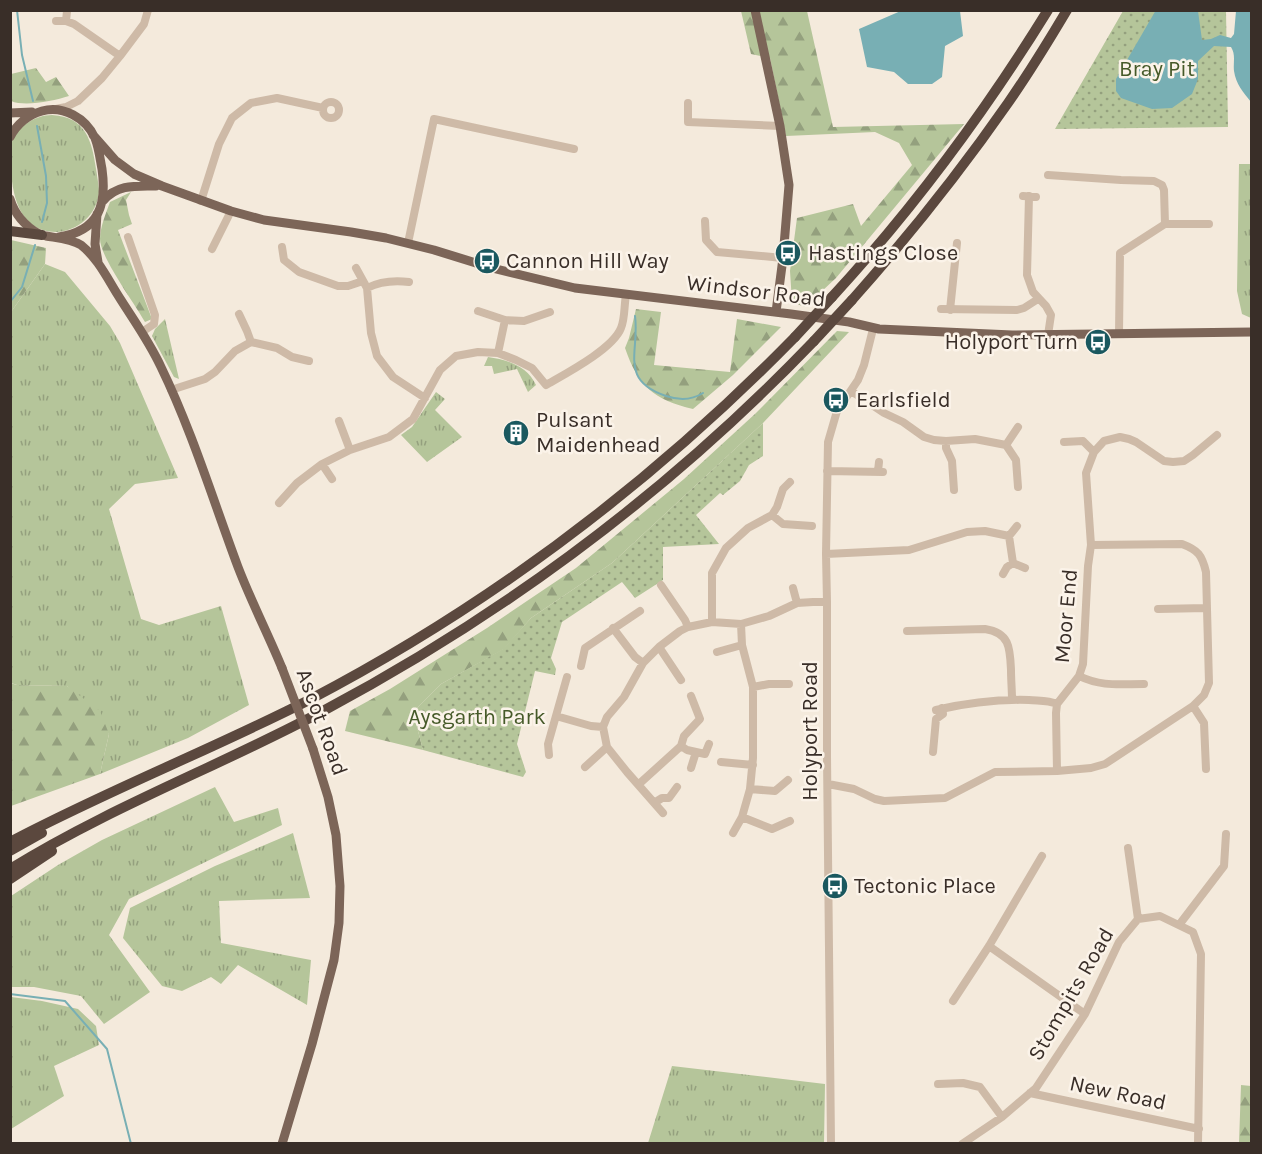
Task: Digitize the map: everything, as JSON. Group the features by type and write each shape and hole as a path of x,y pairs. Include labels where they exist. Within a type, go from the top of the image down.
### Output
{"highway":[{"path":"10,842 58,817 282,713 349,678 441,624 584,525 660,463 733,398 832,297 898,221 953,151 1004,79 1048,10"},
{"path":"10,868 50,845 161,789 321,712 402,667 485,616 636,505 732,422 786,370 852,300 903,241 974,150 1024,78 1067,10"},
{"path":"10,231 44,236"},
{"path":"10,851 181,761"},
{"path":"10,879 78,831"}],"main road":[{"path":"755,10 780,126 789,184 776,312"},
{"path":"10,113 47,110 67,112 84,123"},
{"path":"10,137 24,119 47,110"},
{"name":"Windsor Road","path":"84,123 122,166 134,174 201,201 264,220 408,243 564,286 849,322 873,329 996,335 1251,332"},
{"path":"10,199 22,220 44,236 58,237 87,226 97,214 102,202 104,182 98,148 93,135"},
{"name":"Windsor Road","path":"102,202 123,187 162,186"},
{"name":"Ascot Road","path":"97,214 95,244 99,266"},
{"name":"Ascot Road","path":"44,236 80,245 99,266 155,355 212,494 239,571 282,668 313,749 328,797 336,835 340,880 339,923 334,960 282,1143"}],"street":[{"path":"47,110 66,107 78,101 120,56 144,24 148,10"},
{"path":"66,21 67,11"},
{"path":"56,21 74,24 120,56"},
{"path":"201,201 219,144 232,118 251,103 277,98 323,108"},
{"path":"78,101 79,112 84,123"},
{"path":"688,103 688,122 780,126"},
{"path":"408,243 434,119 574,149"},
{"path":"1048,175 1062,172 1121,180 1154,181 1162,185 1164,190 1165,224"},
{"path":"1029,196 1027,275 1033,292 1051,315 1048,335"},
{"path":"212,249 231,211"},
{"path":"705,221 706,240 717,252 783,258"},
{"path":"1119,334 1120,253 1165,224 1209,224"},
{"path":"128,237 155,315 154,324 142,332"},
{"path":"957,243 953,253 945,309 1017,310 1038,299"},
{"path":"282,247 284,260 309,279 348,286 377,282 397,284 409,282"},
{"path":"356,268 365,284 371,333 377,356 393,377 425,398"},
{"path":"279,502 282,493 322,464 350,450 389,437 412,418 440,370 456,356 478,352 498,353 532,368 546,385 584,363 607,346 621,330 626,295"},
{"path":"478,311 505,320 524,321 550,312"},
{"path":"239,314 250,342"},
{"path":"498,353 505,320"},
{"name":"Holyport Road","path":"831,1143 826,554 828,442 837,411 864,365 873,329"},
{"path":"171,390 205,380 234,351 250,342 277,348 292,360 309,361"},
{"path":"851,390 924,437 946,441 975,439 1006,445 1016,460 1018,487"},
{"path":"339,421 350,450"},
{"path":"1006,445 1018,427"},
{"path":"1064,442 1083,441 1094,452 1104,441 1120,437 1129,439 1163,464 1184,461 1218,435"},
{"path":"946,441 946,448 952,461 954,490"},
{"name":"Moor End","path":"1057,704 1079,676 1083,664 1091,545 1086,528 1086,473 1094,452"},
{"path":"827,471 881,472 879,462"},
{"path":"322,464 332,478"},
{"path":"712,622 712,573 726,548 748,528 772,515 783,489 790,482"},
{"path":"772,515 783,524 812,526"},
{"path":"1013,563 1009,536 1017,526"},
{"path":"826,554 909,550 967,532 986,531 1009,536"},
{"path":"828,784 854,789 884,801 945,798 996,772 1090,768 1105,764 1193,706 1204,695 1209,683 1206,572 1203,558 1192,548 1182,544 1091,545"},
{"path":"1013,563 1025,568"},
{"path":"1003,574 1013,563"},
{"path":"661,585 688,627"},
{"path":"793,588 798,603"},
{"path":"663,813 607,747 603,727 607,717 624,697 644,663 659,647 688,627 712,622 741,624 769,616 798,603 827,602"},
{"path":"1158,609 1206,608"},
{"path":"581,666 585,648 640,611"},
{"path":"733,833 742,817 750,789 753,765 753,687 742,645 741,624"},
{"path":"614,628 635,657 644,663"},
{"path":"907,631 985,629 1001,635 1010,648 1012,700"},
{"path":"717,652 742,645"},
{"path":"659,647 681,680"},
{"path":"1079,676 1090,682 1103,684 1134,680 1144,684"},
{"path":"549,755 548,744 567,678"},
{"path":"753,687 789,684"},
{"path":"639,784 681,746 684,736 700,719 691,696"},
{"path":"933,752 936,719 942,714 939,709 975,702 1050,701 1057,704 1057,771"},
{"path":"1193,706 1204,723 1206,769"},
{"path":"556,716 603,727"},
{"path":"681,746 687,750 705,754 709,744"},
{"path":"585,767 607,747"},
{"path":"691,768 696,752"},
{"path":"721,762 753,765"},
{"path":"750,789 775,791 788,780"},
{"path":"654,803 662,798 669,798 677,787"},
{"path":"742,817 772,829 790,821"},
{"path":"1198,1143 1201,954 1193,932 1179,925 1224,866 1226,834"},
{"path":"1128,848 1137,919"},
{"path":"953,1001 989,946 1042,856"},
{"name":"Stompits Road","path":"962,1143 1002,1117 1036,1088 1085,1014 1119,942 1137,919 1160,916 1179,925"},
{"path":"989,946 1085,1014"},
{"path":"938,1084 963,1083 980,1087 1002,1117"},
{"name":"New Road","path":"1030,1093 1198,1129"}],"green space":[{"path":"741,11 807,11 833,127 964,124 836,278 805,307 792,302 790,271 797,218 853,204 861,226 912,165 899,143 875,132 786,136 770,58 751,54"},
{"name":"Bray Pit","path":"1123,11 1226,11 1228,127 1055,129"},
{"path":"36,68 46,82 56,77 69,96 31,103 11,101 11,74"},
{"path":"52,115 73,120 85,132 92,149 99,189 95,208 85,220 72,229 56,232 43,230 33,225 20,209 13,187 10,152 12,141 23,126 40,117"},
{"path":"1239,164 1251,164 1251,318 1242,314 1237,291"},
{"path":"131,192 126,200 132,224 118,230 152,319 145,322 106,257 100,239 110,202"},
{"path":"11,240 46,248 45,264 11,312"},
{"path":"45,264 65,272 110,326 120,343 178,478 135,484 109,509 141,619 159,625 221,606 249,705 188,738 100,774 109,734 67,686 11,683 11,312"},
{"path":"636,309 661,312 654,365 730,372 737,319 781,327 733,375 693,409 658,396 642,382 636,372 625,348"},
{"path":"165,319 179,379 174,377 152,336 155,329"},
{"path":"837,331 849,332 763,423 612,563 531,618 504,649 441,684 413,712 423,750 345,731 350,711 390,689 487,628 576,568 684,479 756,413"},
{"path":"488,357 516,365 528,373 536,385 528,392 517,369 494,374 492,366 484,366"},
{"path":"436,392 445,399 435,410 462,437 427,462 401,435 412,427"},
{"name":"Aysgarth Park","path":"763,423 763,456 749,465 740,481 723,495 720,493 696,515 719,544 663,547 663,580 635,598 622,582 562,622 551,658 556,669 555,675 535,671 517,744 526,772 523,777 423,750 413,712 441,684 503,649 531,618 612,563"},
{"path":"10,683 67,686 100,711 109,734 100,774 11,806"},
{"path":"215,787 234,822 278,808 282,825 129,899 109,935 150,992 104,1024 81,996 34,987 11,987 11,896 102,840"},
{"path":"293,833 310,898 219,901 221,943 311,960 307,1005 238,965 221,984 211,977 182,991 162,986 123,938 130,908 215,866"},
{"path":"11,997 78,1009 96,1026 99,1045 54,1066 64,1096 11,1129"},
{"path":"672,1066 825,1084 824,1143 648,1143"},
{"path":"1241,1085 1251,1086 1251,1143 1239,1143"}],"water":[{"path":"903,10 960,11 963,36 945,46 942,77 932,84 908,84 894,72 867,67 859,29"},
{"path":"1156,10 1198,11 1202,40 1220,35 1231,38 1234,34 1236,11 1251,11 1251,102 1236,80 1231,47 1214,46 1198,61 1198,79 1192,94 1172,108 1152,109 1121,98 1116,91 1116,79"}],"waterway":[{"path":"17,10 22,55 33,101"},
{"path":"37,126 46,176 47,203 42,222"},
{"path":"10,302 22,287 35,245"},
{"path":"635,316 634,363 636,373 642,382 651,389 675,398 685,399 703,393"},
{"path":"10,994 65,1001 107,1049 131,1144"}],"place":[{"name":"Hastings Close","path":"788,253"},
{"name":"Cannon Hill Way","path":"487,261"},
{"name":"Holyport Turn","path":"1098,342"},
{"name":"Earlsfield","path":"836,400"},
{"name":"Pulsant Maidenhead","path":"516,433"},
{"name":"Tectonic Place","path":"835,886"}]}
